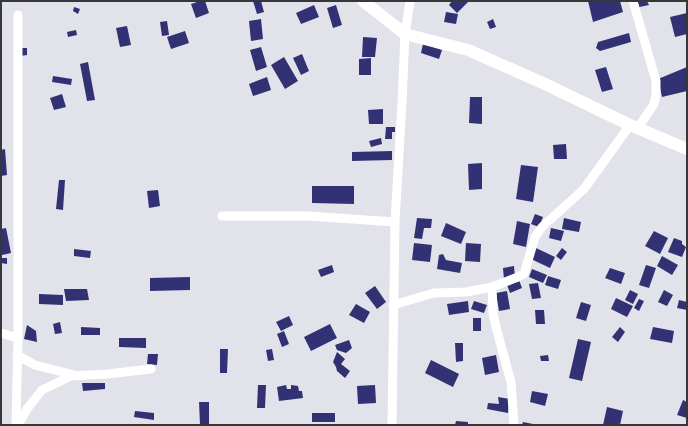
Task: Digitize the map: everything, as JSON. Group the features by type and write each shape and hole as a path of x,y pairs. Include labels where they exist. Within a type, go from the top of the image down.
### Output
{"main road":[{"path":"363,1 405,34 468,50 687,149"}],"street":[{"path":"392,425 395,222 405,34 410,1"},
{"path":"393,305 434,293 466,292 492,287 524,274 535,237 542,227 584,189 634,126 654,104 656,95 656,81 633,1"},
{"path":"17,425 18,15"},
{"path":"222,216 308,216 395,222"},
{"path":"492,287 492,302 495,320 511,382 514,425"},
{"path":"1,332 18,338"},
{"path":"18,355 35,365 76,376"},
{"path":"17,425 42,390 70,376 151,369"}],"building":[{"path":"205,1 209,13 196,18 191,4"},
{"path":"253,1 261,1 264,12 257,14"},
{"path":"452,1 469,1 457,13 449,5"},
{"path":"588,1 620,1 623,12 593,22"},
{"path":"635,1 647,1 649,5 635,8"},
{"path":"314,5 319,17 301,24 296,13"},
{"path":"336,5 342,25 333,28 327,8"},
{"path":"74,7 80,9 78,14 73,11"},
{"path":"446,12 458,14 456,24 444,22"},
{"path":"687,13 687,34 675,37 670,17"},
{"path":"261,19 263,39 251,41 249,21"},
{"path":"493,19 496,27 490,29 487,22"},
{"path":"167,21 169,35 162,36 160,22"},
{"path":"127,26 131,45 120,47 116,28"},
{"path":"76,30 77,35 68,37 67,32"},
{"path":"185,31 189,43 171,49 167,37"},
{"path":"629,33 631,42 600,51 596,48 598,42"},
{"path":"363,37 377,38 375,57 362,57"},
{"path":"423,44 442,50 439,59 421,53"},
{"path":"261,47 267,67 256,71 250,50"},
{"path":"20,48 27,48 27,55 20,56"},
{"path":"302,54 309,71 301,75 293,58"},
{"path":"284,57 298,81 285,89 271,65"},
{"path":"371,58 371,75 359,75 359,59"},
{"path":"88,62 95,100 87,101 80,64"},
{"path":"606,67 613,89 602,92 595,70"},
{"path":"687,67 687,91 662,97 658,79"},
{"path":"53,76 72,79 71,85 52,82"},
{"path":"267,77 271,90 253,96 249,84"},
{"path":"62,94 66,107 54,110 50,98"},
{"path":"470,97 482,97 482,124 469,123"},
{"path":"383,109 383,124 369,124 368,110"},
{"path":"386,127 395,127 395,132 392,132 392,139 385,139"},
{"path":"381,138 382,144 371,147 369,141"},
{"path":"566,144 567,159 554,159 553,145"},
{"path":"5,149 7,175 1,176 1,150"},
{"path":"392,151 392,160 352,161 352,152"},
{"path":"482,163 482,189 469,190 468,164"},
{"path":"521,165 538,167 533,202 516,199"},
{"path":"59,180 65,180 63,210 56,209"},
{"path":"312,186 354,186 354,204 312,203"},
{"path":"158,190 160,206 149,208 147,191"},
{"path":"535,214 543,217 539,227 531,224"},
{"path":"417,218 432,219 431,228 424,228 422,239 414,238"},
{"path":"564,218 581,222 579,232 562,229"},
{"path":"517,221 530,224 526,247 513,244"},
{"path":"446,223 466,232 461,244 441,236"},
{"path":"6,228 11,253 2,255 1,229"},
{"path":"551,228 564,231 561,241 549,238"},
{"path":"654,231 668,238 660,254 645,246"},
{"path":"674,238 682,241 682,244 686,247 682,257 668,252"},
{"path":"414,243 432,245 430,262 412,260"},
{"path":"466,243 481,244 480,262 465,261"},
{"path":"536,248 555,257 550,268 531,259"},
{"path":"562,248 567,252 561,260 556,256"},
{"path":"74,249 91,251 90,258 74,256"},
{"path":"443,254 446,260 462,263 460,273 437,269 439,255"},
{"path":"662,256 678,265 672,275 657,266"},
{"path":"1,258 7,258 7,264 1,263"},
{"path":"332,265 334,272 321,277 318,270"},
{"path":"646,265 656,268 649,288 639,285"},
{"path":"514,266 515,278 504,280 503,268"},
{"path":"610,268 625,273 621,284 605,278"},
{"path":"532,269 547,275 543,283 529,277"},
{"path":"548,276 561,280 558,289 545,285"},
{"path":"190,277 190,290 150,291 150,278"},
{"path":"519,280 522,288 510,293 507,285"},
{"path":"538,283 541,298 532,299 529,284"},
{"path":"375,286 386,302 377,309 365,293"},
{"path":"64,289 87,289 89,300 66,301"},
{"path":"630,290 638,294 633,304 625,300"},
{"path":"664,290 673,295 667,306 658,302"},
{"path":"507,291 510,309 499,311 496,293"},
{"path":"39,294 63,295 63,305 39,304"},
{"path":"616,298 633,306 627,317 611,309"},
{"path":"639,299 644,301 639,311 634,308"},
{"path":"679,300 687,302 687,310 677,308"},
{"path":"468,301 469,312 449,315 447,304"},
{"path":"474,301 487,305 484,313 471,309"},
{"path":"581,302 591,305 586,321 576,318"},
{"path":"356,304 370,312 364,323 349,315"},
{"path":"535,310 544,310 545,324 536,324"},
{"path":"289,316 293,325 281,331 276,322"},
{"path":"473,318 481,318 481,331 473,331"},
{"path":"60,322 62,333 55,334 53,324"},
{"path":"330,324 337,338 311,351 304,337"},
{"path":"27,325 36,331 37,342 24,339"},
{"path":"81,327 100,328 100,335 81,335"},
{"path":"620,327 625,332 618,342 612,337"},
{"path":"653,327 674,331 672,343 650,339"},
{"path":"284,331 289,344 282,347 277,334"},
{"path":"119,338 146,338 146,348 119,347"},
{"path":"578,339 591,342 582,381 569,378"},
{"path":"349,340 352,348 346,353 337,350 335,345"},
{"path":"455,343 463,343 463,361 456,362"},
{"path":"220,349 228,349 227,373 220,373"},
{"path":"272,349 274,360 268,361 266,350"},
{"path":"337,352 345,359 341,364 350,371 345,378 337,371 333,362"},
{"path":"148,354 158,354 157,365 147,364"},
{"path":"496,355 499,372 485,375 482,358"},
{"path":"548,355 549,361 541,361 540,356"},
{"path":"431,360 459,374 453,387 425,373"},
{"path":"82,383 105,383 105,389 83,391"},
{"path":"258,385 266,385 265,408 257,408"},
{"path":"286,385 287,389 291,389 291,385 298,386 299,391 302,391 303,398 279,401 277,387"},
{"path":"375,385 376,403 358,404 357,386"},
{"path":"532,391 548,394 545,406 530,402"},
{"path":"498,397 510,399 508,413 487,409 488,403 499,404"},
{"path":"683,400 687,402 687,418 677,415"},
{"path":"199,402 209,402 209,425 200,425"},
{"path":"607,407 623,411 620,425 603,425"},
{"path":"135,411 154,413 154,420 134,417"},
{"path":"312,413 335,413 335,422 312,422"},
{"path":"456,421 468,422 468,425 455,425"},
{"path":"523,422 533,424 533,425 522,425"}]}
